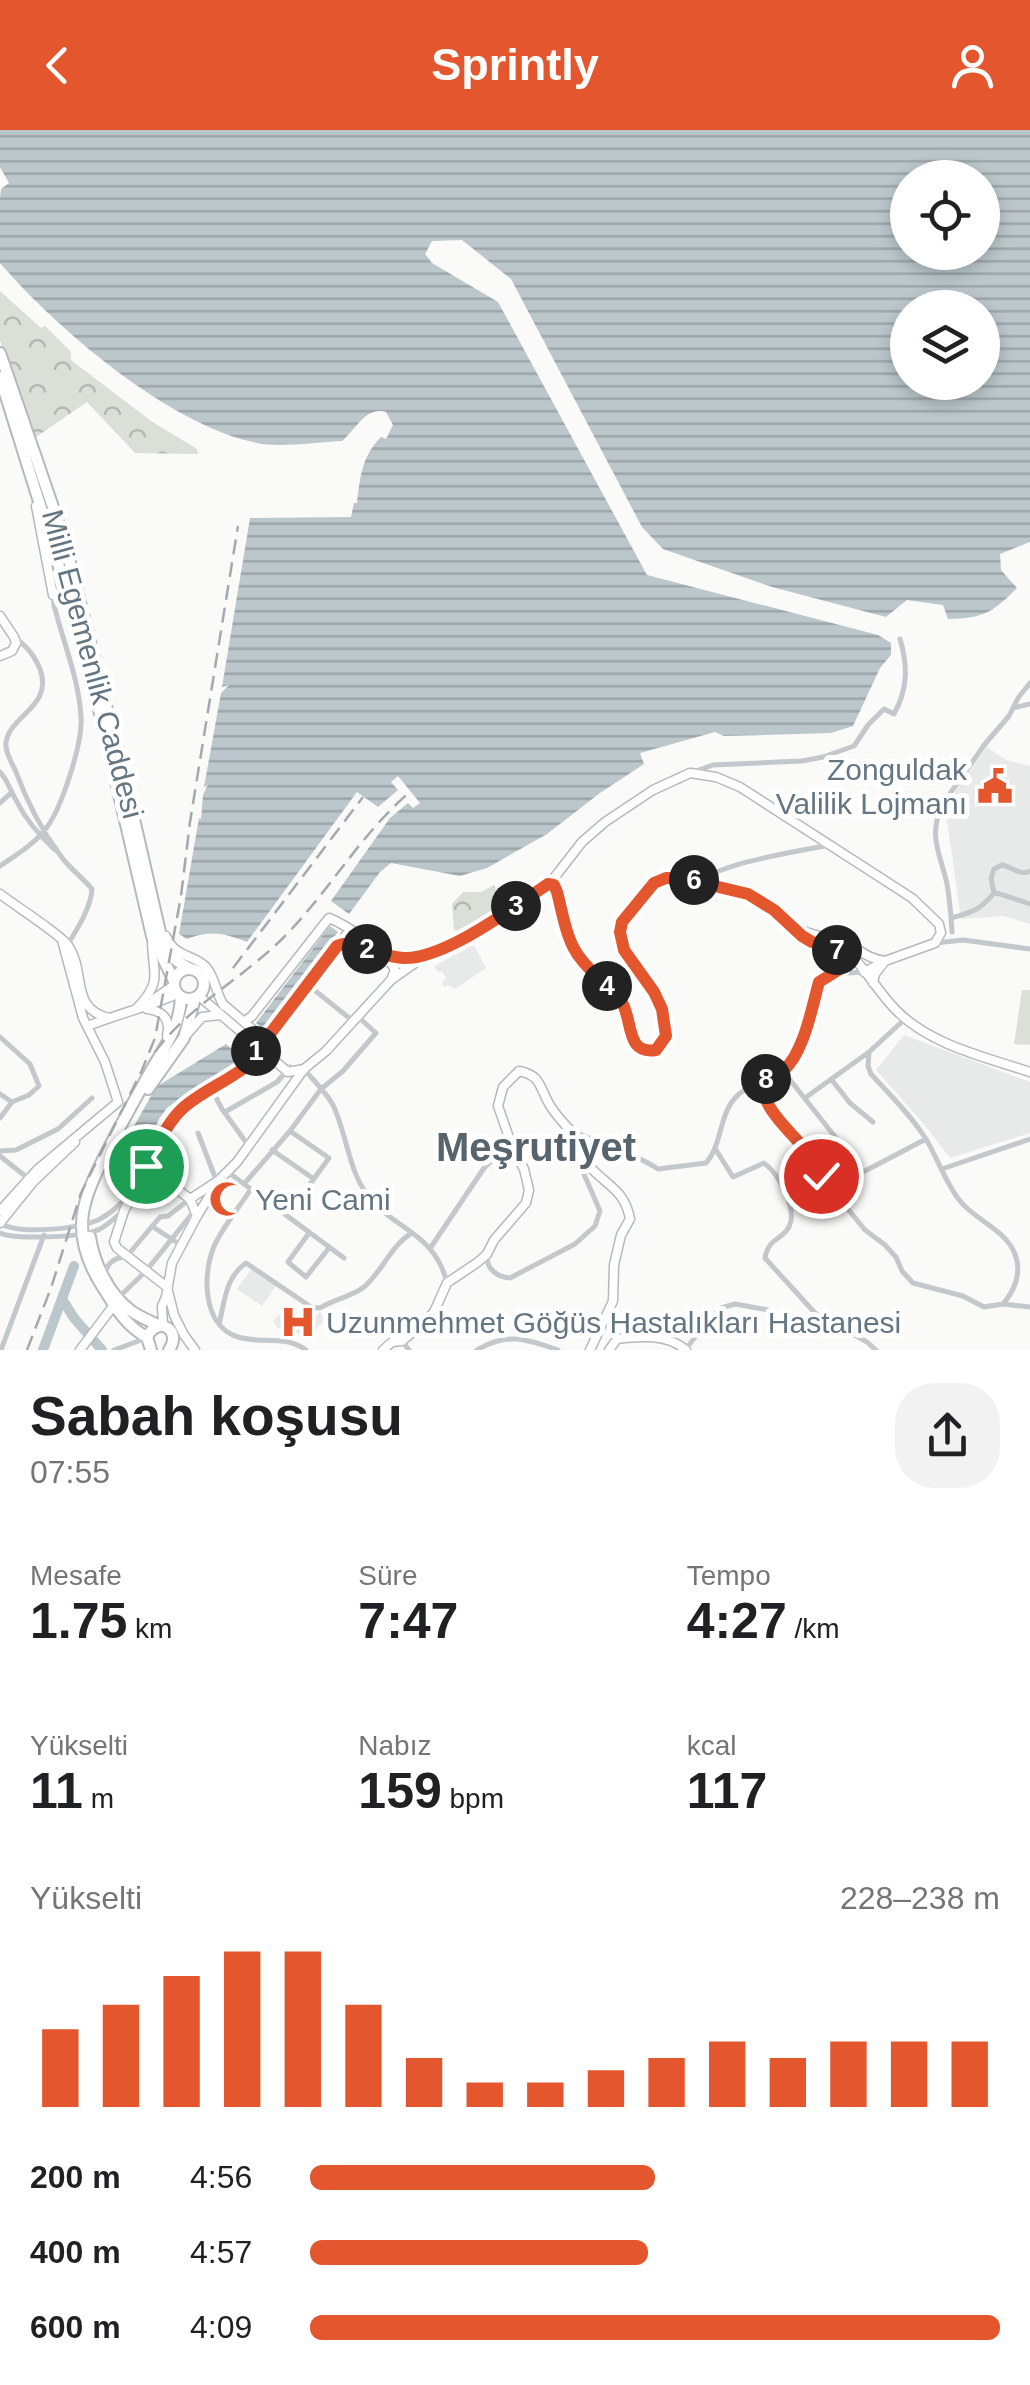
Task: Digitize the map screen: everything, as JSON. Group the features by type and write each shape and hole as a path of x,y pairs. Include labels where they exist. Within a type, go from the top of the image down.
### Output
{"highway":[{"name":"Milli Egemenlik Caddesi","path":"0,353 64,539 64,584 80,609 158,927 176,962 199,972 204,980"},
{"name":"Milli Egemenlik Caddesi","path":"0,377 30,467 101,717 152,936 176,989"},
{"path":"151,1350 147,1337 135,1331 91,1268 86,1255 85,1197 165,1050 180,1012 176,989 181,970 190,968"},
{"path":"182,1350 168,1335 116,1302 85,1228 101,1177 144,1096 184,1038 204,980"},
{"path":"176,989 197,997"},
{"path":"147,1337 151,1330 168,1335"}],"street":[{"path":"0,866 42,833 71,770 82,722 78,692 54,605 64,584 30,467"},
{"path":"1,619 14,637 29,648 43,680 34,705 10,732 6,746 42,833"},
{"path":"0,656 15,648 14,637"},
{"path":"130,1258 160,1218 228,1172 304,1069 326,1051 391,980 425,956 493,922 552,882 582,842 605,822 653,790 690,772 713,765 824,757 854,746 884,708 894,714 906,681 900,639"},
{"path":"952,932 946,882 934,836 938,814 1030,684"},
{"path":"1013,708 1030,704"},
{"path":"0,772 17,804 93,894 65,942 81,1012 105,1062 118,1102 0,1211"},
{"path":"690,772 740,786 912,898 962,940"},
{"path":"0,803 12,792"},
{"path":"698,881 752,862 829,845"},
{"path":"994,892 994,868 1002,864 1019,872 1030,871"},
{"path":"552,882 575,951 619,998 636,1044 644,1052 656,1050 667,1031 654,992 624,950 620,932 622,922 654,883 666,878 698,881 748,894 774,910 802,936 841,952 844,963 819,982 806,1030 783,1071 748,1087 730,1104 716,1148 706,1163 658,1170 644,1160 568,1128"},
{"path":"951,918 977,911 994,892"},
{"path":"994,892 1030,904"},
{"path":"0,894 65,942 88,1026"},
{"path":"153,898 170,944 206,968 222,1011"},
{"path":"244,1022 329,918 394,965 391,980"},
{"path":"935,942 940,924"},
{"path":"792,926 885,961"},
{"path":"195,1350 184,1336 166,1292 117,1248 114,1242 124,1211 174,1118 186,1105 244,1068 340,946 347,928"},
{"path":"137,1008 148,998 155,982 152,936"},
{"path":"831,939 852,955 906,1018 928,1034 1030,1072"},
{"path":"833,974 864,972 935,942 962,940 1030,950"},
{"path":"340,946 402,958 425,956"},
{"path":"874,983 875,974 885,961"},
{"path":"204,980 234,1026 262,1043"},
{"path":"244,1184 321,1090 376,1033 308,985"},
{"path":"88,1026 176,989"},
{"path":"82,996 90,1009 109,1018"},
{"path":"197,997 244,1022 289,1069 304,1069"},
{"path":"137,1008 158,1010 165,1015 169,1028 165,1050"},
{"path":"184,1038 202,1017 222,1011"},
{"path":"805,1098 869,1052 906,1018"},
{"path":"0,1036 30,1064 39,1082 28,1095 12,1102 0,1118"},
{"path":"869,1052 871,1074 926,1139 960,1202 1012,1246 1019,1270 1004,1304"},
{"path":"224,1112 277,1082 289,1069"},
{"path":"304,1069 332,1103 361,1186 369,1198 431,1247 442,1264 447,1283"},
{"path":"384,1350 402,1341 434,1312 447,1283 486,1254 526,1204 529,1190 524,1169 498,1106 503,1087 519,1071 540,1080 548,1102 574,1134 571,1142 577,1161 600,1211 595,1226 575,1244 510,1278 492,1270 486,1254"},
{"path":"783,1071 863,1172 926,1139"},
{"path":"831,1079 850,1103 873,1122"},
{"path":"761,1081 762,1094 786,1130 802,1145 821,1176 865,1230 896,1257 913,1283 963,1296 984,1306 1030,1307"},
{"path":"212,1090 248,1145"},
{"path":"0,1094 12,1102"},
{"path":"0,1154 58,1129 92,1098"},
{"path":"288,1216 329,1158 290,1131"},
{"path":"198,1133 215,1176 220,1179"},
{"path":"942,1169 1030,1140"},
{"path":"571,1142 592,1169 619,1191 630,1219 621,1234 614,1265 613,1301 590,1350"},
{"path":"716,1148 733,1178 764,1162 773,1169 788,1200 791,1223 772,1240 765,1258 815,1313 876,1350"},
{"path":"431,1247 484,1168 499,1154 513,1149"},
{"path":"272,1150 314,1178"},
{"path":"0,1154 31,1181"},
{"path":"146,1166 190,1199 196,1213 172,1262 166,1292 168,1335"},
{"path":"228,1172 344,1258"},
{"path":"82,1347 116,1302 196,1213 220,1179"},
{"path":"0,1233 10,1237 44,1235 85,1228 114,1209 141,1180"},
{"path":"31,1181 0,1223 16,1230 99,1230 124,1211"},
{"path":"251,1189 216,1243 210,1268 209,1307 218,1324 232,1335 293,1342 306,1350"},
{"path":"153,1227 182,1246"},
{"path":"309,1232 288,1262 306,1277 329,1248"},
{"path":"218,1324 228,1284 246,1263 311,1307 320,1308 361,1290 400,1240 412,1233"},
{"path":"0,1350 44,1235"},
{"path":"105,1278 111,1262 130,1258"},
{"path":"609,1350 618,1339 642,1336 678,1343 686,1350 709,1319 722,1308 736,1304 768,1310 786,1325 807,1331 852,1333"},
{"path":"117,1348 147,1337"},
{"path":"477,1350 513,1337 558,1350"},
{"path":"402,1341 409,1350"}],"shaded area":[{"path":"0,130 1030,130 1030,542 1000,554 1001,570 1017,588 994,609 970,617 948,619 943,605 907,600 886,617 772,587 663,549 642,527 511,279 462,240 432,241 425,254 432,263 498,302 647,575 878,635 891,643 891,655 880,668 853,726 831,733 724,736 715,732 640,753 644,764 547,834 487,868 460,876 391,863 349,914 331,901 390,818 408,803 413,808 420,803 398,776 391,782 398,790 378,807 357,792 247,942 217,934 187,939 179,934 221,693 229,685 222,687 250,518 351,517 366,459 381,437 386,439 393,425 386,412 379,411 367,416 342,441 257,443 223,433 152,396 52,317 0,263 1,189 9,183 0,167"},
{"path":"987,747 1006,760 1030,766 1030,924 1004,916 961,919 945,806"},
{"path":"330,926 338,932 264,1029 256,1023"},
{"path":"474,945 486,968 455,989 444,987 442,982 446,978 434,966"},
{"path":"904,1035 1030,1082 1030,1133 950,1158 876,1070"},
{"path":"226,1044 242,1057 224,1074 167,1108 131,1180 110,1169 156,1087"},
{"path":"252,1268 276,1286 262,1306 237,1289"},
{"name":"Uzunmehmet Göğüs Hastalıkları Hastanesi","path":"289,1305 300,1318 307,1312 313,1319 320,1312 325,1319 307,1340 288,1323 279,1329 273,1321"}],"green space":[{"path":"0,291 41,328 45,326 71,352 71,360 151,421 197,449 198,454 135,453 87,402 36,437 0,341"},
{"path":"494,885 501,904 466,932 454,930 452,904 463,892 481,892"},
{"path":"1022,990 1030,990 1030,1045 1014,1044"}],"waterway":[{"path":"43,1350 74,1266"},
{"path":"62,1299 102,1350"}],"railway":[{"path":"27,1350 81,1193 155,1038 238,526"},
{"path":"155,1052 184,1020 283,938 376,825 411,791"},
{"path":"233,968 363,797"}],"place":[{"name":"Zonguldak Valilik Lojmanı","path":"995,786"},
{"name":"Yeni Cami","path":"227,1199"},
{"name":"Uzunmehmet Göğüs Hastalıkları Hastanesi","path":"298,1322"}],"district":[{"name":"Meşrutiyet","path":"536,1147"}],"route":[{"path":"146,1166 174,1118 186,1105 244,1068 337,946 343,944 402,958 425,956 493,922 548,884 554,885 570,938 582,962 619,998 640,1049 656,1050 667,1031 662,1009 624,950 620,932 622,922 654,883 681,878 748,894 774,910 802,936 834,948 844,958 840,969 819,982 810,1020 783,1071 761,1081 762,1094 821,1176"}]}
